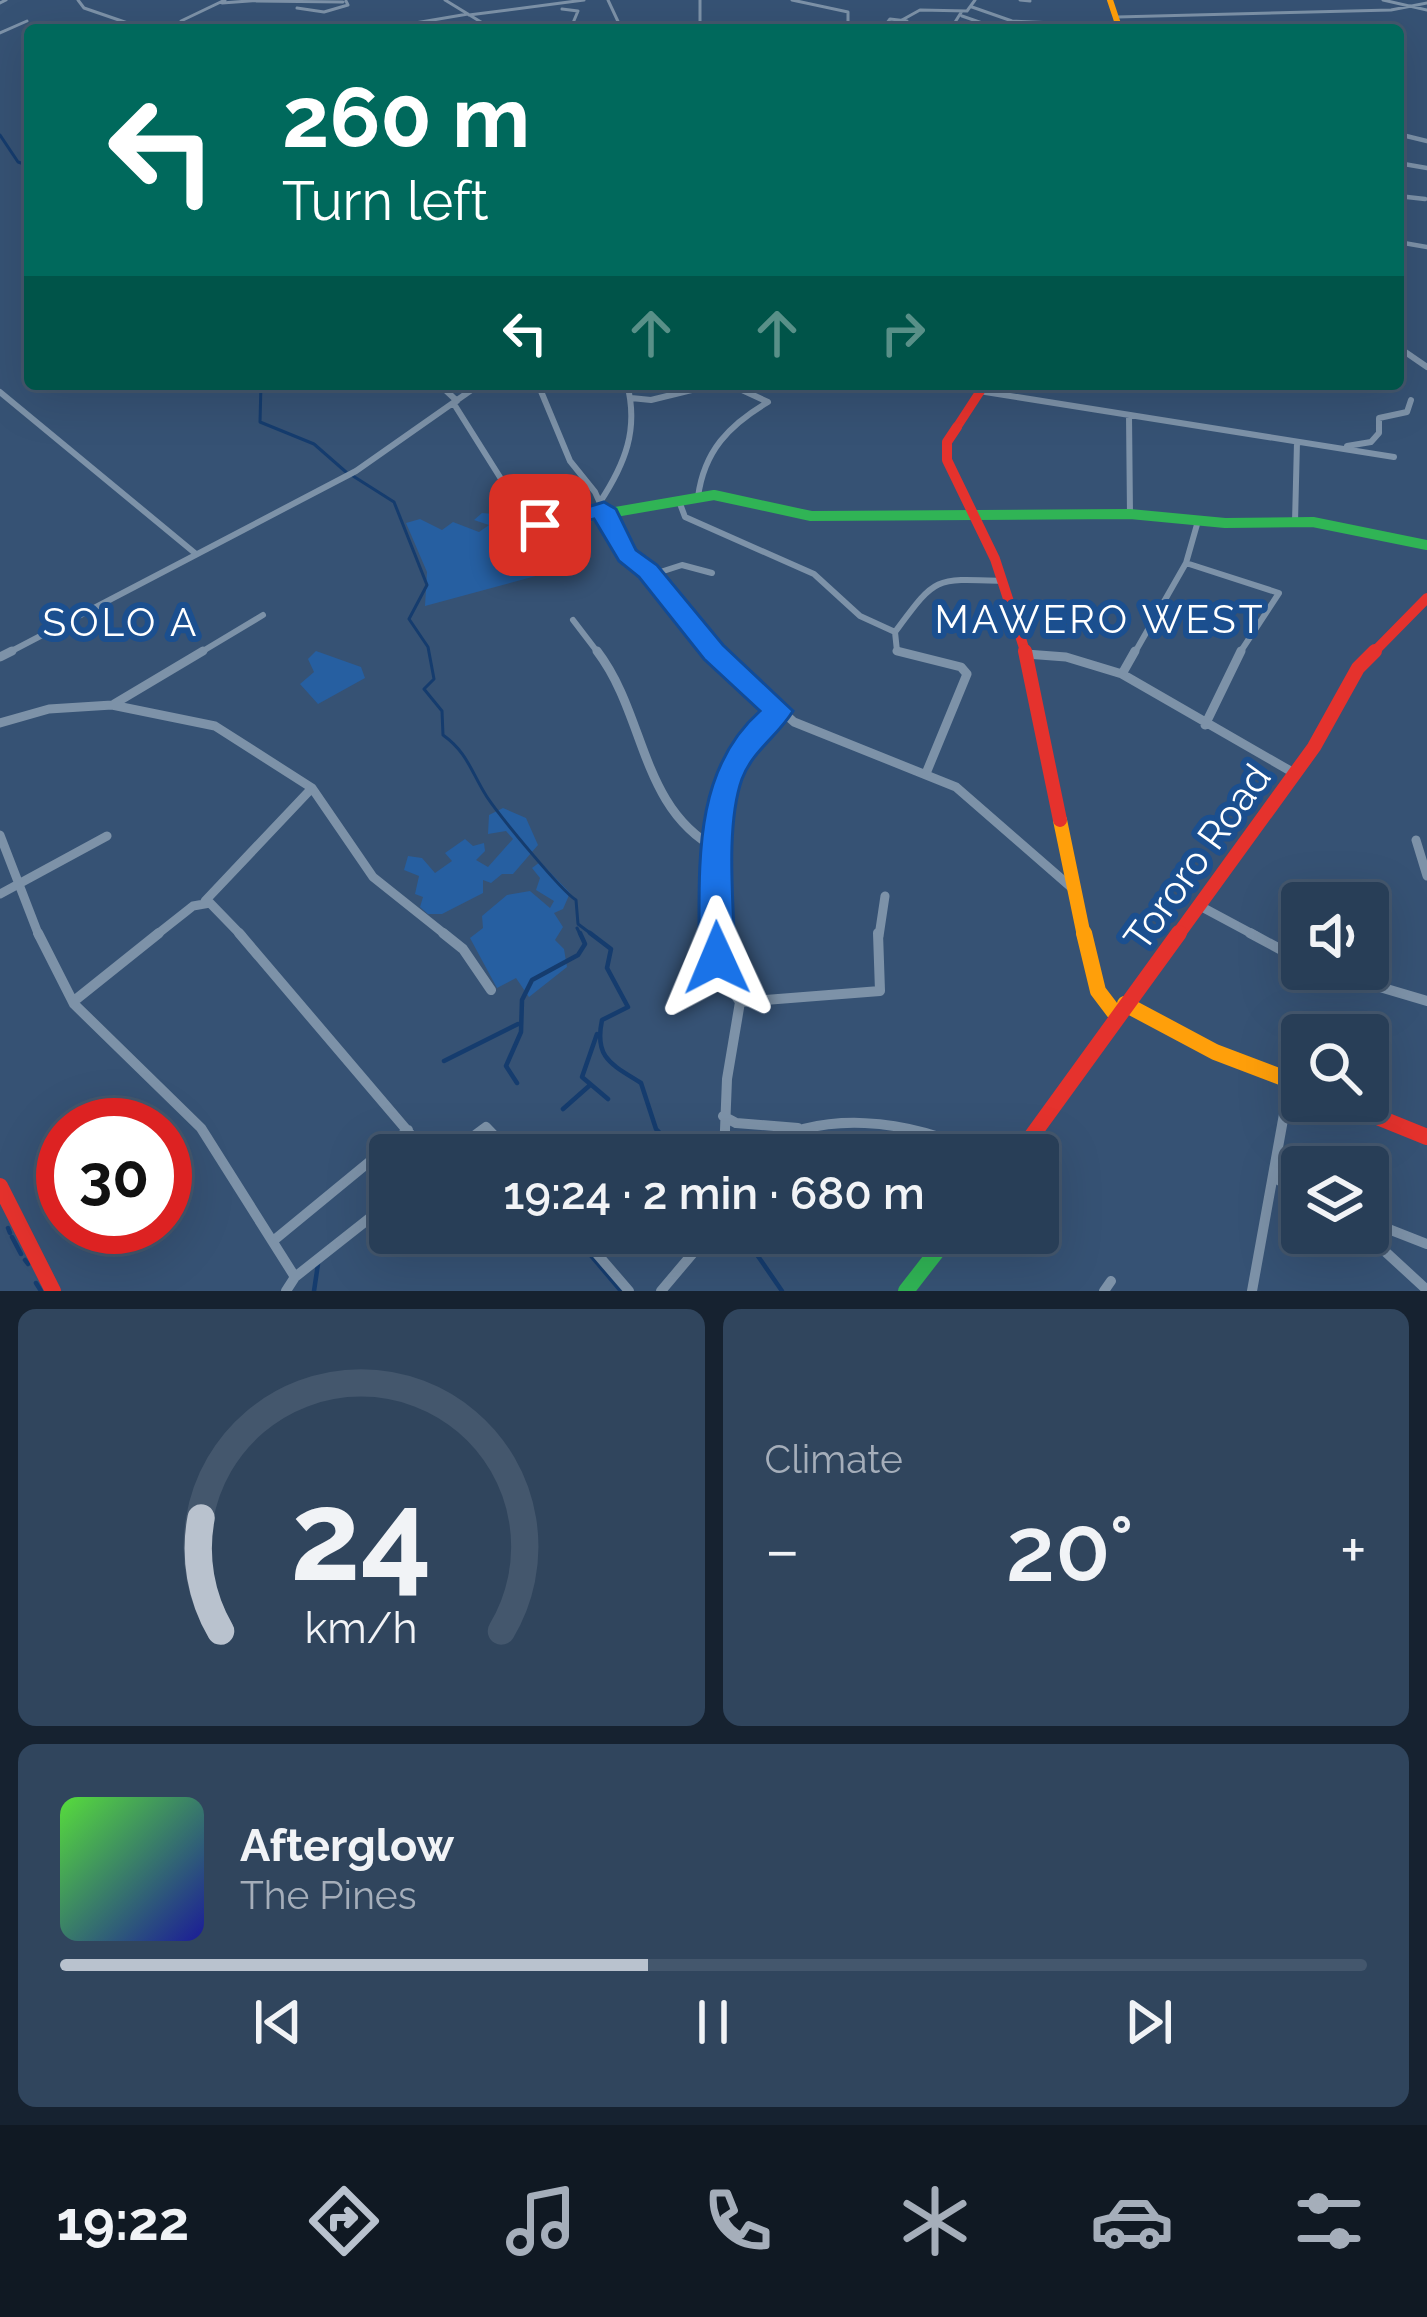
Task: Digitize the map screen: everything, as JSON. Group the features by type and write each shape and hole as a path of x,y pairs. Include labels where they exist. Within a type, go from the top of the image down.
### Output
{"main road":[{"path":"1110,0 1119,24"},
{"path":"980,390 946,450 970,514 1004,581 1026,654 1094,982 1121,1010 1281,1076"},
{"path":"513,498 534,526 602,507 727,496 811,516 1130,514 1198,521 1295,521 1427,545"},
{"name":"Tororo Road","path":"1033,1134 1294,773 1370,652 1427,598"},
{"path":"1389,1122 1427,1137"},
{"path":"0,1186 53,1291"},
{"path":"907,1291 935,1254"}],"street":[{"path":"78,0 84,8 131,24"},
{"path":"181,21 225,0"},
{"path":"445,0 484,24"},
{"path":"412,24 584,0"},
{"path":"792,0 848,12 848,24"},
{"path":"953,24 976,0"},
{"path":"1020,0 1030,1"},
{"path":"1383,0 1412,6"},
{"path":"218,3 349,4 324,11 282,8"},
{"path":"555,7 578,10 572,24"},
{"path":"972,7 1022,22 1119,24 1427,7"},
{"path":"902,20 920,10 962,13 981,24"},
{"path":"886,24 890,19 907,24"},
{"path":"0,33 27,21"},
{"path":"956,21 973,24"},
{"path":"444,390 513,498 585,480"},
{"path":"0,657 356,471 472,390"},
{"path":"540,390 570,461 602,507 608,526 628,556 651,575 714,652 778,711 823,736 927,771 1020,838 1073,889"},
{"path":"602,507 628,452 629,390"},
{"path":"632,398 651,400 692,390"},
{"path":"698,497 703,465 729,425 768,402 741,390"},
{"path":"998,390 1394,457"},
{"path":"0,392 196,554"},
{"path":"1327,447 1371,442 1378,433 1379,418 1407,412 1411,400"},
{"path":"1129,415 1130,514"},
{"path":"1295,521 1297,442"},
{"path":"679,501 685,518 814,574 860,616 895,632"},
{"path":"1122,674 1186,563 1198,521"},
{"path":"651,575 667,566 696,563 712,573"},
{"path":"1186,563 1280,592 1243,646 1205,725"},
{"path":"927,771 962,698 967,674 961,667 897,651 895,632 930,585 952,579 1004,581"},
{"path":"112,705 263,615"},
{"path":"573,620 623,692 670,816 687,836 717,849"},
{"path":"1026,654 1066,657 1122,674 1294,773"},
{"path":"0,723 49,710 112,705 210,724 312,788 373,877 464,949 491,990"},
{"path":"723,1134 740,1002 716,967 717,849 729,773 752,736 778,711"},
{"path":"74,1001 204,902 312,788"},
{"path":"0,835 74,1001 201,1128 272,1241 291,1287 369,1220"},
{"path":"0,894 107,836"},
{"path":"1416,840 1427,876"},
{"path":"740,1002 880,991 878,915 885,896"},
{"path":"204,902 282,976 411,1134"},
{"path":"1200,906 1281,950"},
{"path":"1389,990 1427,1001"},
{"path":"723,1116 736,1123 805,1129 900,1124 938,1134"},
{"path":"1252,1291 1287,1122"},
{"path":"789,1134 805,1129"},
{"path":"272,1241 408,1130"},
{"path":"1274,1178 1281,1182"},
{"path":"1389,1229 1427,1244"},
{"path":"598,1254 629,1291"},
{"path":"662,1291 693,1254"},
{"path":"1388,1254 1427,1290"}],"shaded area":[{"path":"482,513 518,516 543,574 425,606 427,572 406,523 420,519 442,530 453,522 479,532 489,525 474,520"},
{"path":"316,651 361,667 365,678 318,704 300,684 314,672 308,659"},
{"path":"503,808 526,818 538,845 513,874 502,874 491,883 483,880 483,893 442,914 428,914 420,907 423,897 415,894 419,876 404,870 408,856 422,858 435,873 452,861 445,853 465,839 473,846 484,843 485,851 476,860 488,867 513,839 506,831 488,834 489,815"},
{"path":"540,862 570,893 563,909 554,913 563,927 555,940 564,949 567,967 529,997 516,978 497,988 470,938 483,928 482,916 507,895 530,891 550,908 554,901 536,890 540,878 532,868"}],"waterway":[{"path":"0,135 24,164"},
{"path":"261,390 260,422 314,444 346,472"},
{"path":"353,476 394,502 427,585 409,619 428,647 434,679 424,689 442,711 443,735 464,756 516,835 576,900 578,924 590,933"},
{"path":"577,928 581,936"},
{"path":"517,1083 506,1066 521,1032 522,1000 532,980 578,955 585,944 580,933"},
{"path":"590,933 594,936"},
{"path":"590,933 611,949 607,968 628,1007 602,1020 603,1052 613,1065 641,1083 661,1134"},
{"path":"444,1061 518,1024"},
{"path":"597,1034 582,1077 608,1099"},
{"path":"563,1109 589,1086"},
{"path":"8,1228 10,1233"},
{"path":"12,1237 21,1254"},
{"path":"590,1254 621,1291"},
{"path":"756,1254 782,1291"},
{"path":"25,1260 28,1264"},
{"path":"314,1291 318,1264"},
{"path":"36,1283 41,1291"}],"traffic: fast":[{"path":"513,498 534,526 714,495 811,516 1130,514 1225,523 1313,522 1427,545"},
{"path":"906,1291 935,1254"}],"traffic: slow":[{"path":"1110,0 1118,24"},
{"path":"1060,820 1091,968 1098,991 1117,1016"},
{"path":"1125,1004 1215,1052 1281,1077"}],"traffic: jam":[{"path":"981,390 947,442 947,460 995,559 1026,654 1060,820"},
{"path":"1033,1134 1314,747 1358,668 1427,598"},
{"path":"1389,1122 1427,1137"},
{"path":"0,1186 53,1291"}],"district":[{"name":"MAWERO WEST","path":"1100,619"},
{"name":"SOLO A","path":"121,622"}],"route":[{"path":"540,525 604,509 608,526 628,556 648,571 714,652 778,711 752,736 726,781 717,858 717,958"}]}
